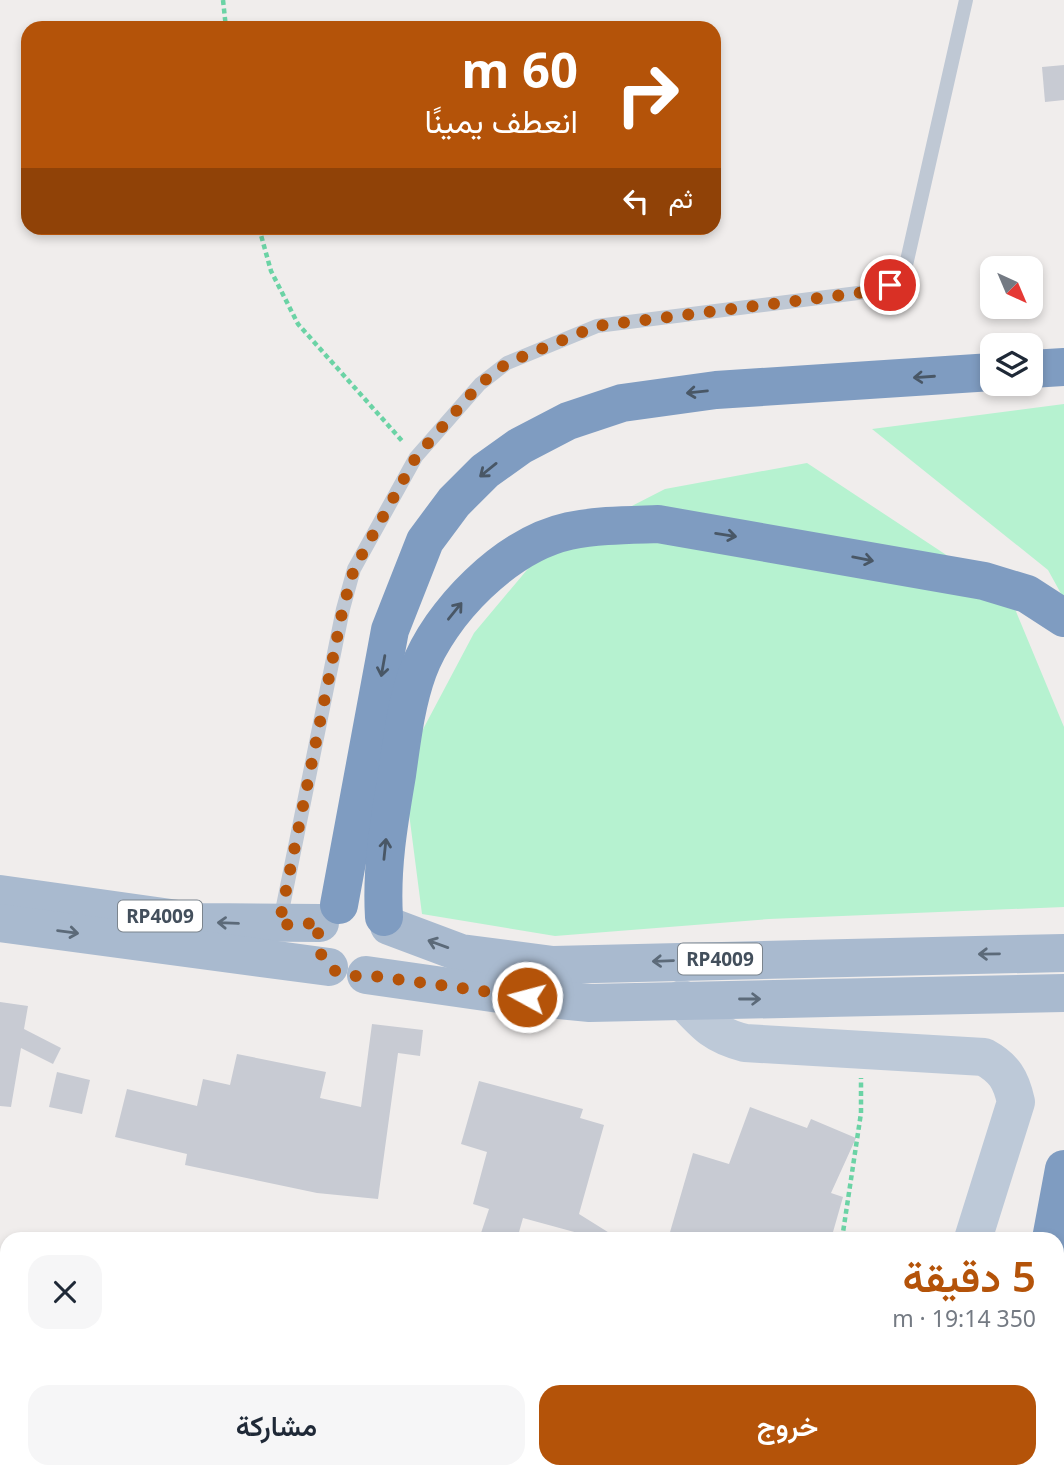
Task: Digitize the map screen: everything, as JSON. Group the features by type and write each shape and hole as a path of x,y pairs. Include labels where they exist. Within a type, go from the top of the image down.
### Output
{"highway":[{"path":"1043,368 1064,367"},
{"path":"329,914 390,629 425,541 454,502 485,471 520,446 568,421 622,403 716,390 980,373"},
{"path":"387,921 385,846 408,705 419,670 435,637 482,580 538,544 566,531 612,525 658,524 984,582 1027,594 1064,618"},
{"path":"1052,1232 1064,1169"}],"main road":[{"name":"RP4009","path":"0,894 200,922 279,925 363,903 387,921 461,953 553,965 1060,953"},
{"path":"329,914 317,946 329,967"},
{"path":"366,975 385,961 392,938 387,921"},
{"name":"RP4009","path":"0,923 329,967 346,976 366,975 506,995 590,1003 682,999 1058,994"}],"street":[{"path":"682,999 707,1027 722,1037 746,1043 984,1056 999,1065 1012,1081 1016,1102 975,1232"}],"lane":[{"path":"279,925 354,569 416,457 480,384 507,363 597,326 874,291 890,285 904,274 966,0"}],"path":[{"path":"223,0 225,21"},
{"path":"262,235 271,271 298,324 416,457"},
{"path":"843,1232 861,1113 860,1050"}],"green space":[{"path":"1064,404 1064,599 1048,570 872,429"},
{"path":"807,463 1010,597 1064,727 1064,907 769,919 555,936 422,914 403,767 474,633 542,552 665,489"}],"building":[{"path":"1064,65 1064,100 1045,102 1042,67"},
{"path":"0,1002 28,1006 24,1029 61,1048 53,1064 21,1048 11,1107 0,1106"},
{"path":"372,1024 423,1030 420,1056 398,1053 378,1199 317,1193 185,1165 187,1154 115,1137 127,1089 197,1106 203,1079 230,1085 237,1054 326,1072 320,1098 361,1107"},
{"path":"57,1072 90,1080 82,1114 49,1107"},
{"path":"479,1081 583,1109 580,1118 604,1125 579,1214 608,1232 574,1232 523,1218 519,1232 481,1232 489,1209 473,1204 487,1152 461,1144"},
{"path":"750,1107 807,1128 811,1119 856,1138 831,1193 843,1197 833,1232 670,1232 693,1153 729,1164"}],"route":[{"path":"527,997 366,975 346,976 337,973 321,958 317,946 320,923 279,925 343,608 354,569 416,457 480,384 507,363 597,326 874,291 890,285"}]}
